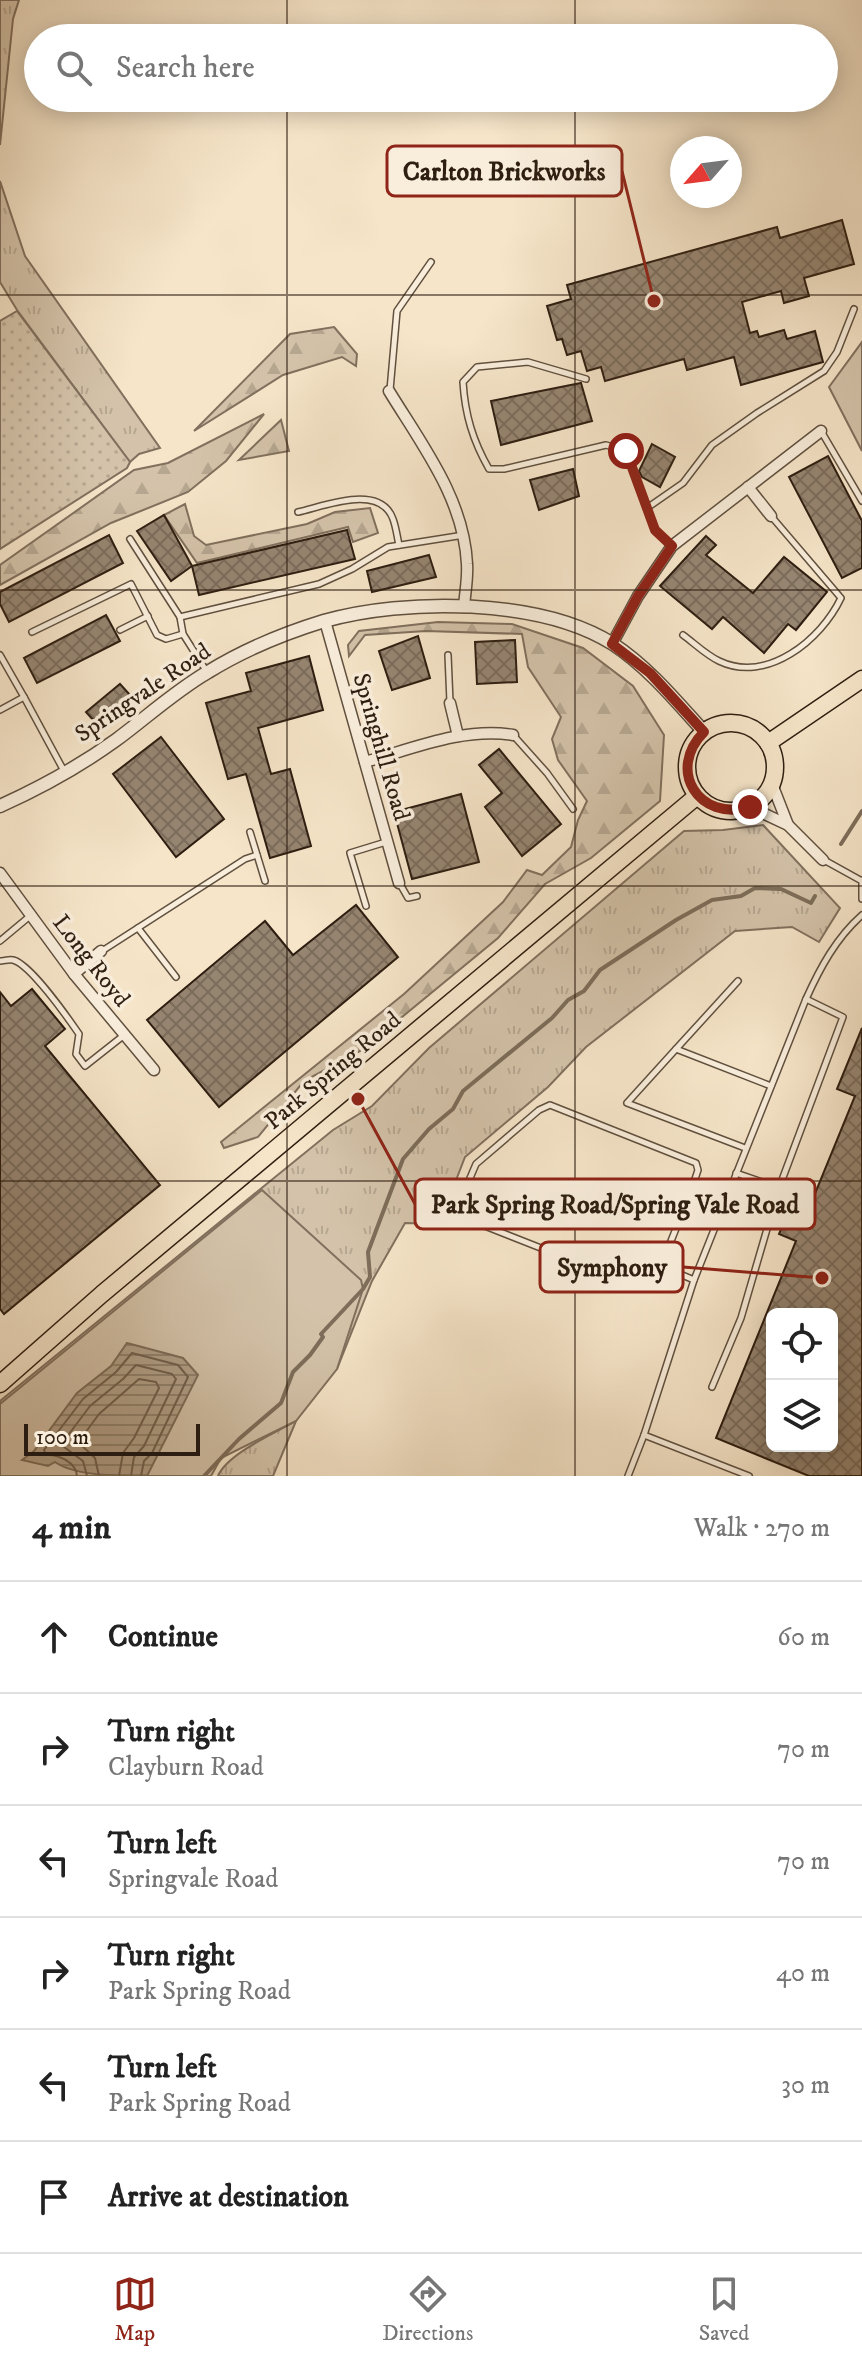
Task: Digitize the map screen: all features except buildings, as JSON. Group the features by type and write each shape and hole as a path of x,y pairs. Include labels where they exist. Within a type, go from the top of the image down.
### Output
{"main road":[{"path":"768,743 862,679"},
{"path":"727,723 739,723 750,727 768,743 775,763 772,784 767,793 750,807 736,811 722,810 697,796 687,774 687,762 696,740 704,732 727,723"},
{"name":"Park Spring Road","path":"0,1384 102,1294 697,796"}],"street":[{"path":"389,391 452,495 464,535 468,566 464,607"},
{"path":"612,644 638,596 672,546 821,431"},
{"path":"748,487 771,516"},
{"name":"Springvale Road","path":"0,806 112,743 207,672 274,640 325,621 398,608 464,607 519,611 568,623 612,644 650,673 704,732"},
{"name":"Springhill Road","path":"325,621 399,883"},
{"path":"450,703 458,736"},
{"path":"365,762 458,736 492,732 513,735"},
{"path":"772,784 788,825"},
{"path":"750,807 788,825 823,860"},
{"name":"Long Royd","path":"0,873 74,974 154,1070"},
{"path":"74,974 101,951"}],"lane":[{"path":"389,391 397,311 431,262"},
{"path":"647,508 683,483 712,445 824,371 837,352 854,309"},
{"path":"586,379 528,362 477,367 463,382 465,413 476,447 489,469 504,469 606,445 626,451 655,530 672,546"},
{"path":"821,431 862,501"},
{"path":"298,512 371,499 385,505 393,517 399,545"},
{"path":"683,635 719,661 744,667 767,666 799,648 835,610 841,598 771,516"},
{"path":"180,617 319,584 388,547 464,535"},
{"path":"130,539 180,617 183,634 207,672"},
{"path":"32,632 131,584 157,635 166,639 183,634"},
{"path":"120,630 148,616"},
{"path":"0,655 64,772"},
{"path":"448,655 450,703"},
{"path":"0,710 24,697"},
{"path":"513,735 547,773 573,809"},
{"path":"250,832 265,881"},
{"path":"366,906 350,853 387,842"},
{"path":"101,951 245,859 257,855"},
{"path":"823,860 862,880 862,899"},
{"path":"399,883 408,898 417,896"},
{"path":"628,1476 723,1202 806,999 820,967 850,926 862,915"},
{"path":"0,941 30,916"},
{"path":"138,928 176,977"},
{"path":"0,961 13,960 24,966 60,1006 79,1034 76,1054 85,1066 124,1035"},
{"path":"738,981 627,1103 745,1148"},
{"path":"712,1387 741,1318 779,1188 843,1017 806,999"},
{"path":"676,1049 771,1086"},
{"path":"550,1105 696,1163 698,1170 691,1191 661,1266 652,1285 645,1289 462,1217 459,1204 476,1164 539,1110 550,1105"},
{"path":"736,1173 779,1188"},
{"path":"691,1191 723,1202"},
{"path":"661,1266 694,1280"},
{"path":"644,1435 749,1476"}],"green space":[{"path":"0,0 19,0 13,19 0,145"},
{"path":"0,181 25,256 160,448 139,454 130,462 17,310 0,282"},
{"path":"17,311 130,462 127,468 0,549 0,321"},
{"path":"334,327 357,354 356,366 342,357 283,375 194,431 290,334"},
{"path":"862,342 862,451 829,387"},
{"path":"264,414 226,461 188,492 111,523 0,585 0,565 134,470 168,463"},
{"path":"281,420 289,451 239,460"},
{"path":"185,504 194,536 206,545 307,524 335,512 370,508 378,533 353,542 348,527 197,563 164,515"},
{"path":"438,622 512,624 583,648 633,686 664,735 660,801 591,858 545,884 498,938 362,1050 304,1081 258,1137 224,1148 221,1142 404,994 503,902 527,870 542,875 571,847 587,801 558,760 552,739 561,717 528,667 522,634 426,631 365,635 349,656 348,645 359,631"},
{"path":"763,825 840,908 819,942 792,927 735,931 586,1047 548,1087 465,1157 439,1224 405,1223 372,1281 337,1369 0,1453 0,1401 333,1130 372,1106 429,1048 684,831"},
{"path":"262,1190 361,1280 363,1289 337,1369 296,1421 221,1458 211,1476 0,1476 0,1404"},
{"path":"296,1421 273,1476 218,1476 241,1452"}],"water":[{"path":"127,1343 183,1358 198,1375 147,1476 98,1474 74,1470 55,1462 48,1466 22,1460 34,1451 77,1393 111,1366"}],"waterway":[{"path":"841,844 862,811"},
{"path":"204,1476 239,1439 281,1403 293,1372 310,1355 323,1337 321,1334 363,1289 370,1277 368,1252 403,1159 429,1129 453,1109 463,1091 552,1018 568,1000 584,991 600,970 712,900 741,896 755,888 781,889 811,903 815,896"}],"place":[{"name":"Carlton Brickworks","path":"654,301"},
{"name":"Park Spring Road/Spring Vale Road","path":"358,1099"},
{"name":"Symphony","path":"822,1278"}],"route":[{"path":"626,451 655,530 672,546 638,596 612,644 650,673 704,732 696,740 687,762 687,774 697,796 722,810 736,811 750,807"}]}
